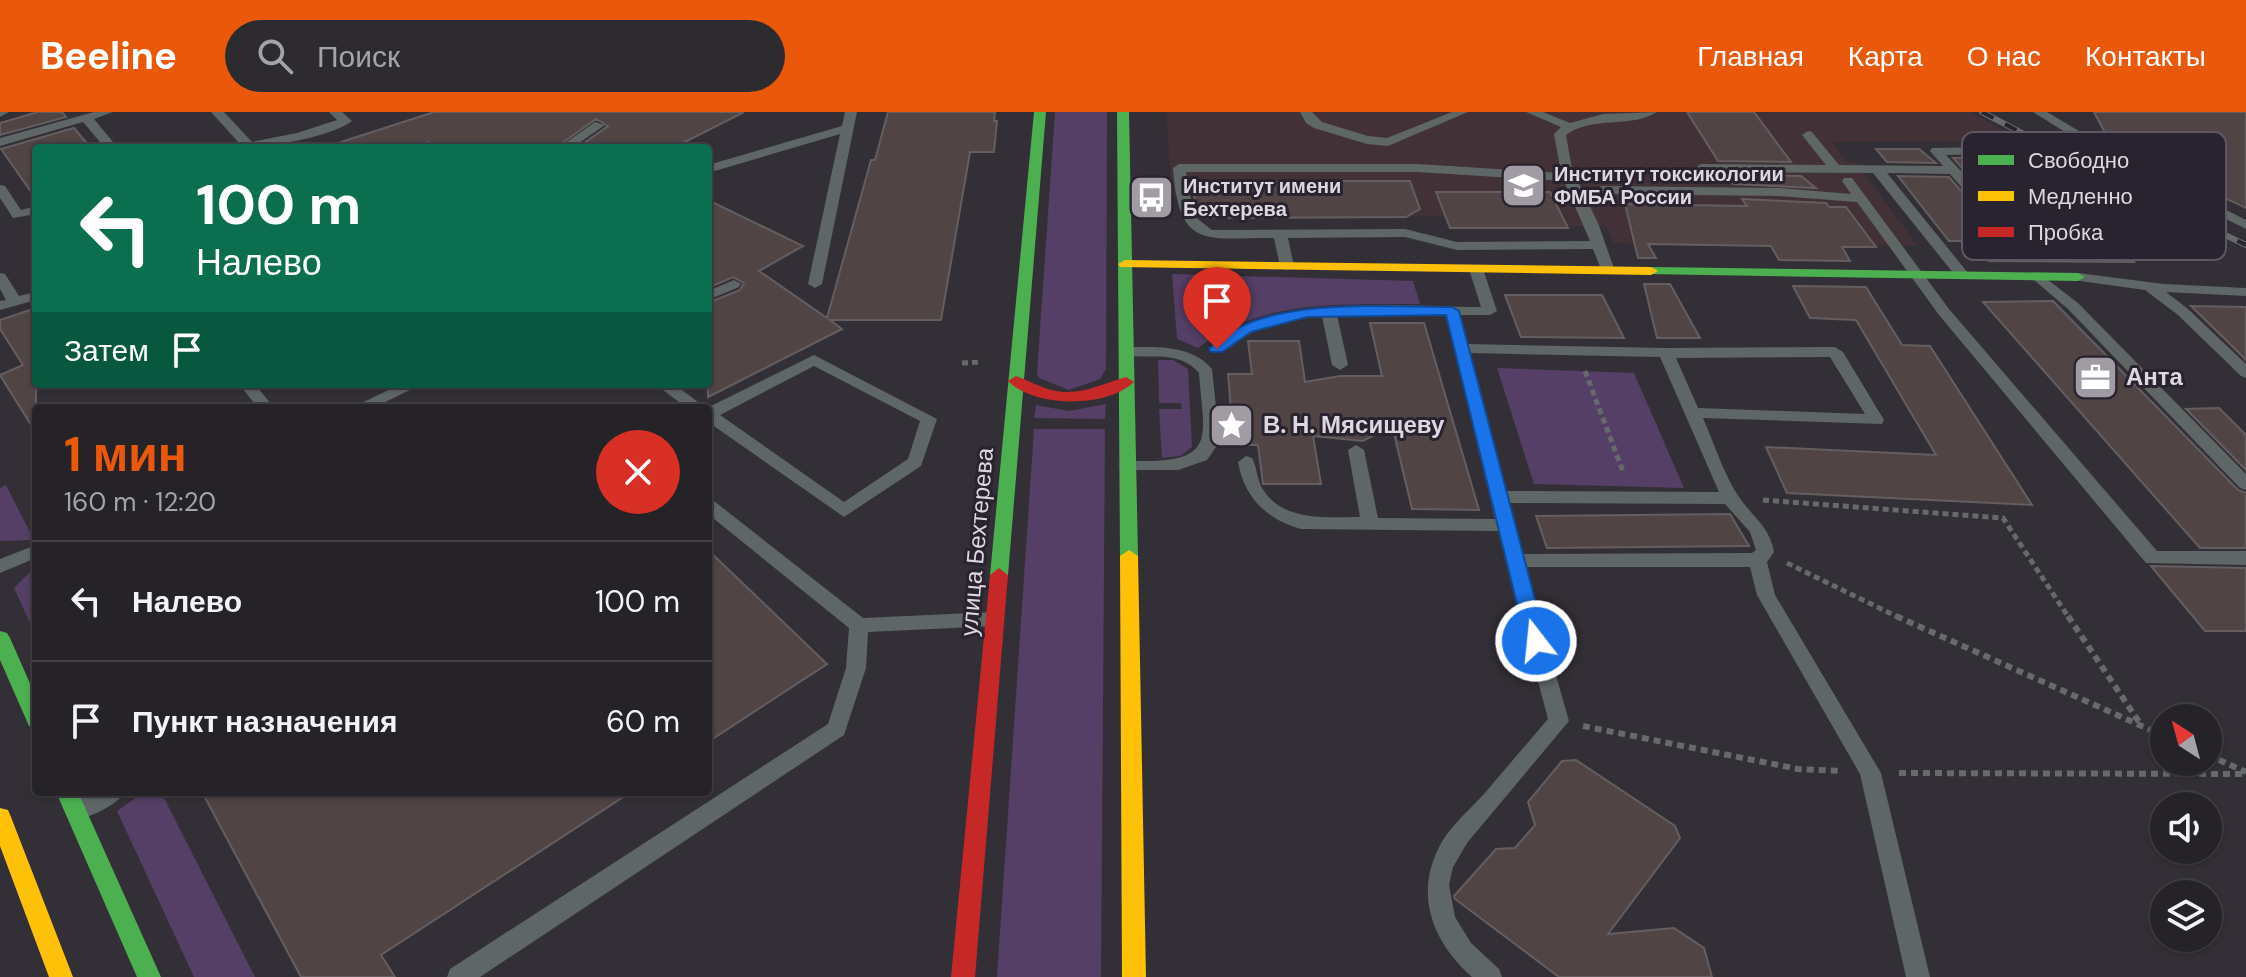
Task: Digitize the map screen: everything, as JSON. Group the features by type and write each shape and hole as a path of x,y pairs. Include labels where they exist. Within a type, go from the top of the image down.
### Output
{"street":[{"name":"улица Бехтерева","path":"963,977 1040,112"},
{"path":"1123,112 1134,977"},
{"path":"1125,264 2078,277"},
{"path":"1016,381 1039,394 1071,400 1090,397 1126,382"},
{"path":"0,638 32,711"},
{"path":"72,802 149,977"},
{"path":"0,817 6,852 61,977"}],"lane":[{"path":"0,142 107,112"},
{"path":"217,112 241,144"},
{"path":"254,144 299,136 346,121 335,112"},
{"path":"815,284 851,112"},
{"path":"1306,112 1310,120 1318,125 1378,142 1399,138 1462,112"},
{"path":"1532,112 1568,126"},
{"path":"1608,271 1592,227 1566,177 1560,134 1568,126 1582,121 1651,112"},
{"path":"2039,112 2072,132"},
{"path":"86,118 109,144"},
{"path":"570,144 599,125"},
{"path":"712,168 847,128"},
{"path":"1808,135 1835,168"},
{"path":"1962,151 1936,151 1962,179"},
{"path":"1566,177 1417,168 1179,168 1186,219 1199,230 1222,235 1405,233 1457,246 1596,245"},
{"path":"1701,168 1954,170"},
{"path":"1877,169 1963,276"},
{"path":"1848,181 1916,275 2152,558 2246,558"},
{"path":"0,189 18,215 32,211"},
{"path":"1601,190 1779,192 1860,198"},
{"path":"2226,215 2246,225"},
{"path":"1280,234 1287,266"},
{"path":"1217,349 1245,329 1307,312 1490,311 1476,269"},
{"path":"0,277 8,304 32,297"},
{"path":"2039,277 2073,306 2246,484"},
{"path":"2078,277 2148,286 2246,292"},
{"path":"712,294 734,284"},
{"path":"2148,286 2183,312 2246,373"},
{"path":"1452,311 1514,561 1559,721 1449,849 1439,876 1437,899 1444,924 1459,948 1490,977"},
{"path":"1329,312 1340,365"},
{"path":"1461,348 1666,353 1835,352 1876,420 1693,413"},
{"path":"1126,352 1179,354 1201,364 1207,372 1211,435 1210,445 1204,454 1192,461 1127,466"},
{"path":"1666,353 1730,498 1748,516 1765,543 1761,556 1766,595 1870,773 1918,977"},
{"path":"712,412 814,360 929,419 915,462 844,511 712,417"},
{"path":"250,388 263,404"},
{"path":"368,404 405,388"},
{"path":"669,388 692,404"},
{"path":"1356,450 1370,524"},
{"path":"1246,462 1249,483 1259,498 1301,523 1505,525"},
{"path":"1498,497 1730,498"},
{"path":"712,508 859,625 994,619"},
{"path":"0,566 32,553"},
{"path":"1514,561 1761,556"},
{"path":"459,977 837,729 856,668 859,625"},
{"path":"72,802 97,796"}],"path":[{"path":"1577,349 1633,498"},
{"path":"962,363 990,362"},
{"path":"1730,498 2003,518 2141,725"},
{"path":"1761,556 2150,729"},
{"path":"1559,721 1798,769 1870,773 2246,773"},
{"path":"2222,762 2246,773"}],"shaded area":[{"path":"1055,112 1107,112 1106,369 1100,379 1069,390 1039,378 1037,373"},
{"name":"Институт токсикологии ФМБА России","path":"1166,112 1970,112 2007,132 1962,132 1962,141 1832,142 1847,162 1856,162 1918,246 1614,243 1606,226 1450,228 1445,216 1196,218 1193,195 1172,194"},
{"path":"1172,274 1413,281 1420,304 1332,305 1276,312 1223,332 1198,348 1177,339"},
{"path":"1158,360 1173,360 1188,369 1192,447 1180,456 1162,458 1159,409 1182,409 1181,403 1159,403"},
{"path":"1497,368 1634,373 1684,488 1534,484"},
{"path":"1106,404 1105,419 1034,418 1036,405 1069,411"},
{"path":"1034,429 1105,429 1101,977 997,977"},
{"path":"6,485 32,540 0,541 0,488"},
{"path":"32,570 32,627 14,588"},
{"path":"138,796 163,796 255,977 194,977 117,811"}],"building":[{"path":"38,112 62,112 66,117 0,135 0,123"},
{"path":"434,112 744,112 681,144 583,144 608,126 596,119 561,144 341,142"},
{"path":"888,112 995,112 994,152 970,152 941,320 830,320 842,329 708,397 708,388 712,388 712,301 740,290 744,283 733,277 712,286 712,202 803,246 759,271 827,318 871,160 875,160"},
{"path":"1687,112 1754,112 1791,162 1718,161"},
{"path":"2094,112 2246,112 2246,208 2226,199 2226,132 2105,132"},
{"path":"74,128 88,144 32,144 32,193 1,149"},
{"path":"1876,149 1919,149 1936,163 1887,162"},
{"path":"1953,158 1962,158 1962,168"},
{"path":"1727,175 1801,176 1816,188 1733,184"},
{"path":"1898,176 1949,177 1962,192 1962,241 1949,241"},
{"path":"1410,181 1420,209 1406,217 1202,218 1197,214 1192,182"},
{"path":"1436,192 1550,192 1568,228 1450,228"},
{"path":"1742,199 1826,203 1829,207 1846,207 1876,247 1842,247 1850,261 1779,260 1771,246 1648,244 1656,258 1638,258 1625,204 1747,206"},
{"path":"2132,260 2134,262 1989,261"},
{"path":"1644,284 1670,284 1700,338 1657,338"},
{"path":"1793,286 1866,287 1902,345 1930,346 2032,505 1787,493 1766,447 1936,455 1856,320 1810,318"},
{"path":"1505,295 1602,295 1624,338 1521,337"},
{"path":"2053,301 2238,490 2246,493 2246,548 2200,548 1983,302"},
{"path":"2191,306 2246,307 2246,360 2232,346"},
{"path":"32,309 32,388 36,388 36,404 32,404 32,427 0,375 23,365 0,329 0,320"},
{"path":"1370,323 1424,323 1479,510 1412,509 1392,425 1363,441 1313,436 1321,484 1263,484 1258,445 1234,445 1228,374 1252,374 1248,341 1299,341 1305,382 1340,376 1382,376"},
{"path":"2219,408 2246,435 2246,470 2186,409"},
{"path":"1730,514 1749,546 1547,548 1536,516"},
{"path":"712,554 827,664 712,739"},
{"path":"2151,566 2246,568 2246,631 2205,631"},
{"path":"1576,760 1675,826 1680,838 1608,934 1674,928 1704,948 1712,977 1559,977 1455,899 1454,896 1496,849 1515,848 1535,825 1528,802 1562,761"},
{"path":"204,796 625,796 381,955 395,977 301,977"}],"railway":[{"path":"1982,112 2020,132"},
{"path":"2226,235 2246,245"}],"traffic: fast":[{"path":"999,575 1040,112"},
{"path":"1123,112 1129,556"},
{"path":"1651,271 2078,277"},
{"path":"0,638 32,711"},
{"path":"69,796 149,977"}],"traffic: slow":[{"path":"1125,264 1651,271"},
{"path":"1129,556 1134,977"},
{"path":"0,817 61,977"}],"traffic: jam":[{"path":"1016,381 1046,394 1071,397 1096,393 1126,382"},
{"path":"963,977 999,575"}],"place":[{"name":"Институт токсикологии ФМБА России","path":"1523,185"},
{"name":"Институт имени Бехтерева","path":"1152,198"},
{"name":"Анта","path":"2095,377"},
{"name":"В. Н. Мясищеву","path":"1232,425"}],"route":[{"path":"1217,349 1245,329 1307,312 1452,311 1536,641"}]}
